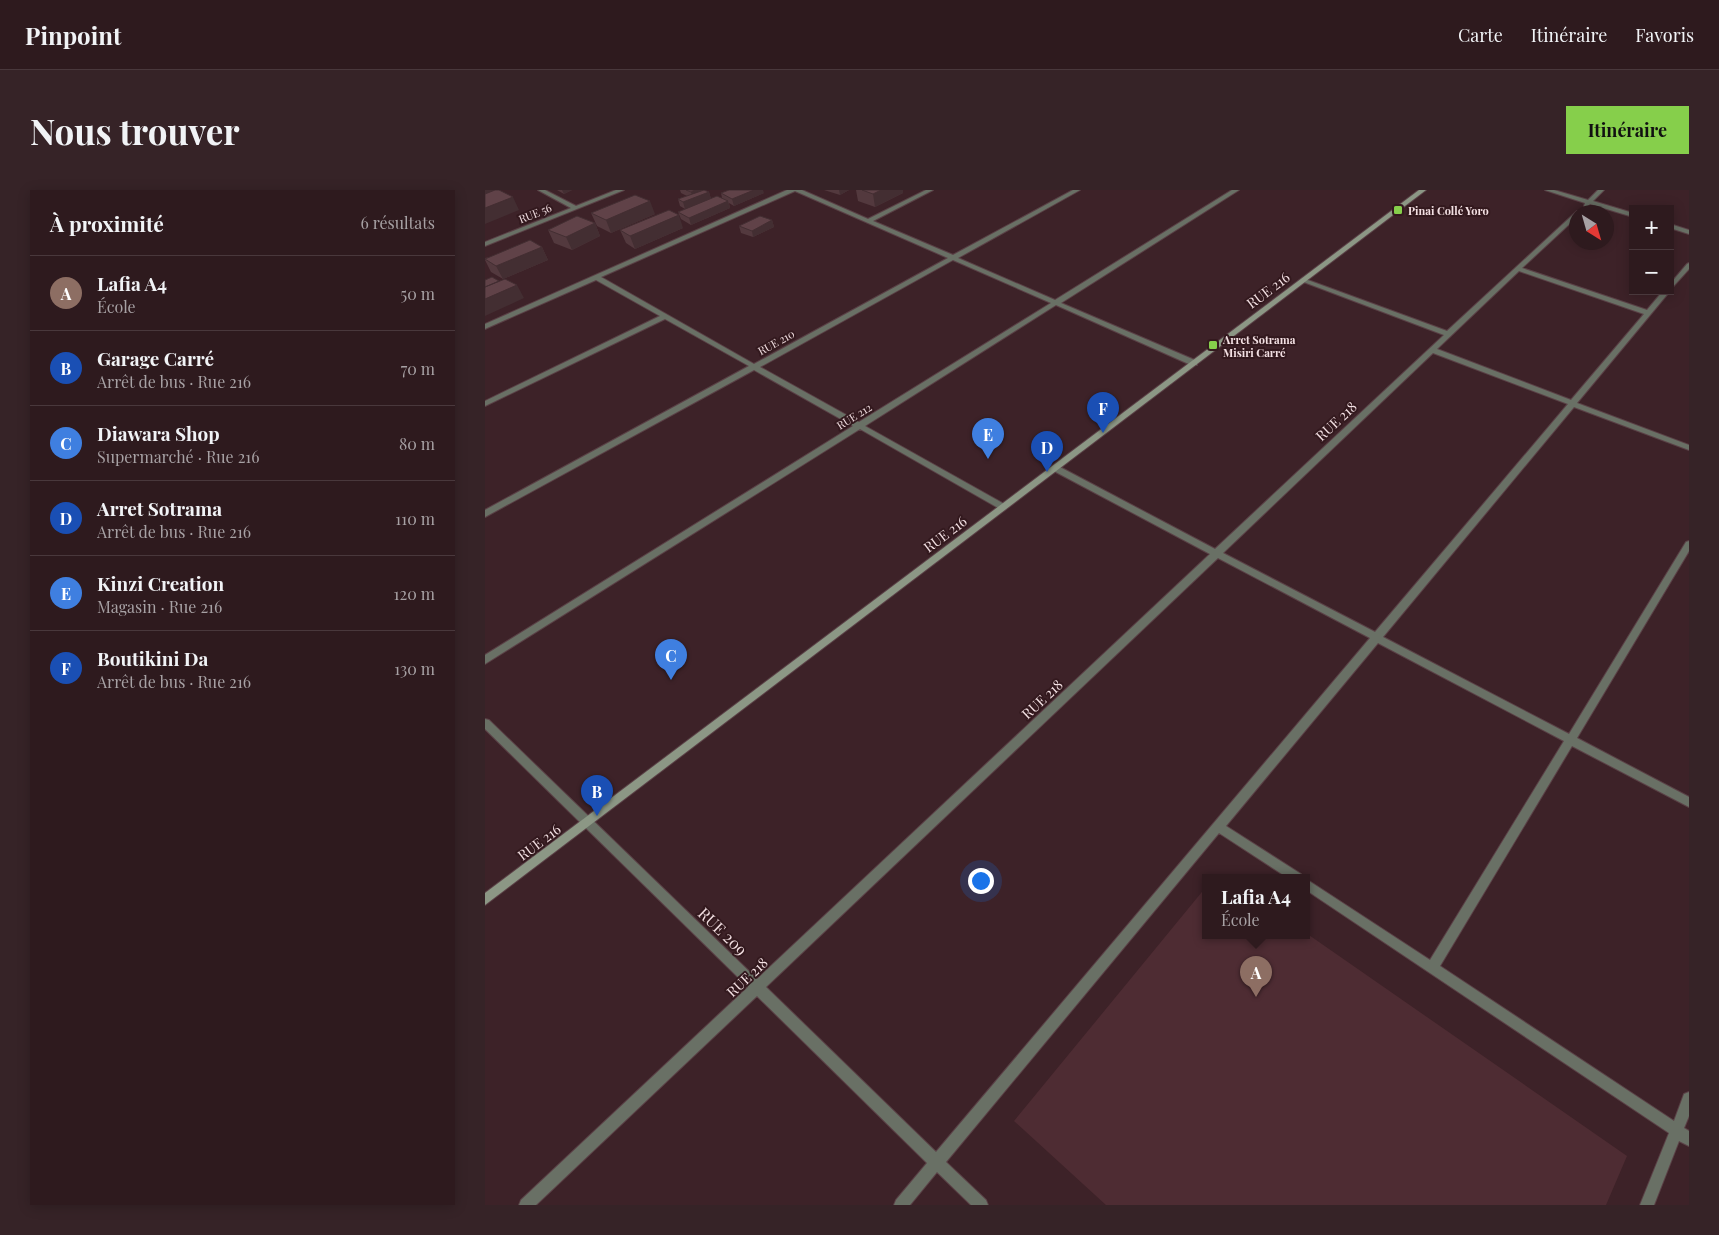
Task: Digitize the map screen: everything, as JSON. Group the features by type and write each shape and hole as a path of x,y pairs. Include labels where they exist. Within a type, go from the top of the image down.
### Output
{"street":[{"path":"541,190 576,208"},
{"name":"RUE 56","path":"485,244 621,190"},
{"path":"485,327 792,190"},
{"path":"797,190 1194,363"},
{"path":"868,221 930,190"},
{"name":"RUE 210","path":"485,514 1077,190"},
{"name":"RUE 212","path":"485,660 1235,190"},
{"name":"RUE 216","path":"485,900 1423,190"},
{"path":"1548,190 1629,214"},
{"name":"RUE 218","path":"1586,205 1601,190"},
{"name":"RUE 218","path":"526,1205 1569,221"},
{"path":"1674,227 1689,232"},
{"path":"1674,283 1689,265"},
{"path":"1518,269 1649,313"},
{"path":"596,277 1003,507"},
{"path":"1303,280 1448,334"},
{"path":"901,1205 1664,295"},
{"path":"485,404 665,316"},
{"path":"1432,350 1689,448"},
{"path":"1055,468 1689,802"},
{"path":"1431,968 1689,544"},
{"name":"RUE 209","path":"485,723 981,1205"},
{"path":"1219,826 1291,874"},
{"path":"1310,887 1689,1139"},
{"path":"1647,1205 1689,1099"}],"shaded area":[{"path":"1202,892 1202,939 1310,939 1310,936 1627,1156 1606,1205 1106,1205 1014,1121"}],"building":[{"path":"495,190 513,197 485,208 485,194"},
{"path":"704,190 709,192 683,202 678,199"},
{"path":"729,190 754,190 732,199 721,193"},
{"path":"862,190 881,190 873,194"},
{"path":"635,195 650,201 606,220 591,213"},
{"path":"717,196 728,201 689,218 678,212"},
{"path":"669,210 679,215 630,236 620,230"},
{"path":"577,216 595,223 566,237 548,230"},
{"path":"760,216 772,220 752,231 739,226"},
{"path":"530,240 542,247 496,266 485,259"},
{"path":"492,277 499,281 485,287 485,280"},
{"path":"505,279 517,285 485,299 485,287"}],"place":[{"name":"Pinai Collé Yoro","path":"1398,210"},
{"name":"Arret Sotrama Misiri Carré","path":"1213,345"},
{"name":"Boutikini Da","path":"1103,433"},
{"name":"Kinzi Creation","path":"988,459"},
{"name":"Arret Sotrama","path":"1047,472"},
{"name":"Diawara Shop","path":"671,680"},
{"name":"Garage Carré","path":"597,816"},
{"name":"Lafia A4","path":"1256,997"}]}
